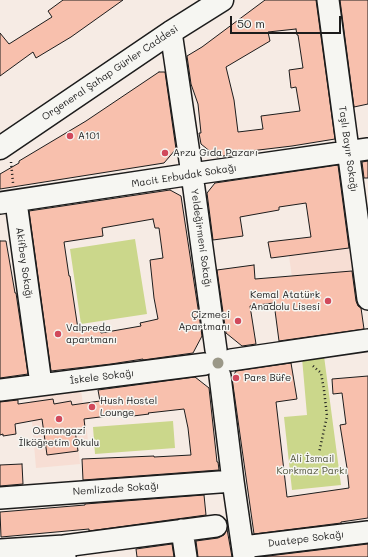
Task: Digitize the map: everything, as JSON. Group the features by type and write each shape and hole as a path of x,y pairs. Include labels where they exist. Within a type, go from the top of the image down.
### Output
{"main road":[{"name":"Orgeneral Şahap Gürler Caddesi","path":"4,146 171,32 222,0"}],"street":[{"name":"Taşlı Bayır Sokağı","path":"328,0 358,150 368,299"},
{"name":"Yeldeğirmeni Sokağı","path":"171,32 192,174 243,552"},
{"name":"Macit Erbudak Sokağı","path":"8,202 358,150"},
{"name":"Akifbey Sokağı","path":"8,202 41,384"},
{"name":"İskele Sokağı","path":"0,390 218,362 368,340"},
{"name":"Nemlizade Sokağı","path":"0,498 233,481"},
{"path":"0,550 65,552 182,530 216,526"},
{"path":"182,530 186,557"},
{"name":"Duatepe Sokağı","path":"243,552 368,532"}],"path":[{"path":"4,146 8,202"},
{"path":"312,364 321,373 326,403 327,416 320,453"}],"shaded area":[{"name":"Kemal Atatürk Anadolu Lisesi","path":"351,248 356,271 364,333 307,340 306,327 299,328 289,256"},
{"name":"Osmangazi İlköğretim Okulu","path":"81,390 88,440 78,442 80,464 36,468 30,398"}],"green space":[{"path":"135,239 147,314 81,324 70,249"},
{"name":"Ali İsmail Korkmaz Parkı","path":"324,356 341,485 292,490 284,417 307,415 302,358"},
{"path":"173,421 175,448 95,454 93,427"}],"building":[{"path":"63,0 123,0 71,37 36,58 33,52 0,76 0,33 9,44 52,17 48,11"},
{"path":"265,0 316,0 335,139 217,157 201,144 198,104 191,84 187,56 202,47","holes":["296,29 303,68 289,70 291,88 296,87 300,111 261,116 263,129 238,132 234,100 226,67 270,41 268,32"]},
{"path":"340,0 368,0 368,104 354,107"},
{"path":"159,72 165,72 176,149 164,163 0,189 0,174 86,121"},
{"path":"368,161 368,178 364,178 362,162"},
{"path":"338,165 349,248 271,258 268,242 311,237 306,203 279,207 279,210 240,217 243,236 213,240 207,193 215,183"},
{"path":"170,190 181,196 202,336 193,353 51,371 29,211","holes":["153,219 155,228 159,228 163,258 150,260 158,319 140,323 141,326 101,333 100,326 78,329 64,242 103,236 102,228"]},
{"path":"0,241 6,241 16,293 28,374 0,378"},
{"path":"254,265 255,279 352,271 356,301 358,306 361,308 364,329 279,341 274,303 250,306 256,344 242,346 226,333 217,270"},
{"path":"291,363 297,399 276,402 287,497 349,488 340,425 346,424 342,393 333,394 332,379 368,376 368,518 254,534 232,378 236,371"},
{"path":"195,377 209,388 219,470 83,480 82,459 191,455 184,409 133,416 132,413 84,419 85,428 75,430 78,451 47,455 42,419 15,424 16,434 0,435 0,402 18,400 18,404 53,399 54,404 71,401 72,405 100,401 98,390"},
{"path":"22,464 23,484 0,486 0,465"},
{"path":"204,495 206,515 89,531 89,529 1,537 0,512"},
{"path":"227,529 232,557 198,557 196,541 218,538 224,535"},
{"path":"172,544 174,557 137,557 136,549"},
{"path":"368,544 368,557 260,557"}],"place":[{"name":"A101","path":"70,136"},
{"name":"Arzu Gıda Pazarı","path":"165,153"},
{"name":"Kemal Atatürk Anadolu Lisesi","path":"328,301"},
{"name":"Çizmeci Apartmanı","path":"238,321"},
{"name":"Valpreda apartmanı","path":"58,334"},
{"name":"Pars Büfe","path":"236,378"},
{"name":"Hush Hostel Lounge","path":"92,407"},
{"name":"Osmangazi İlköğretim Okulu","path":"59,419"}]}
